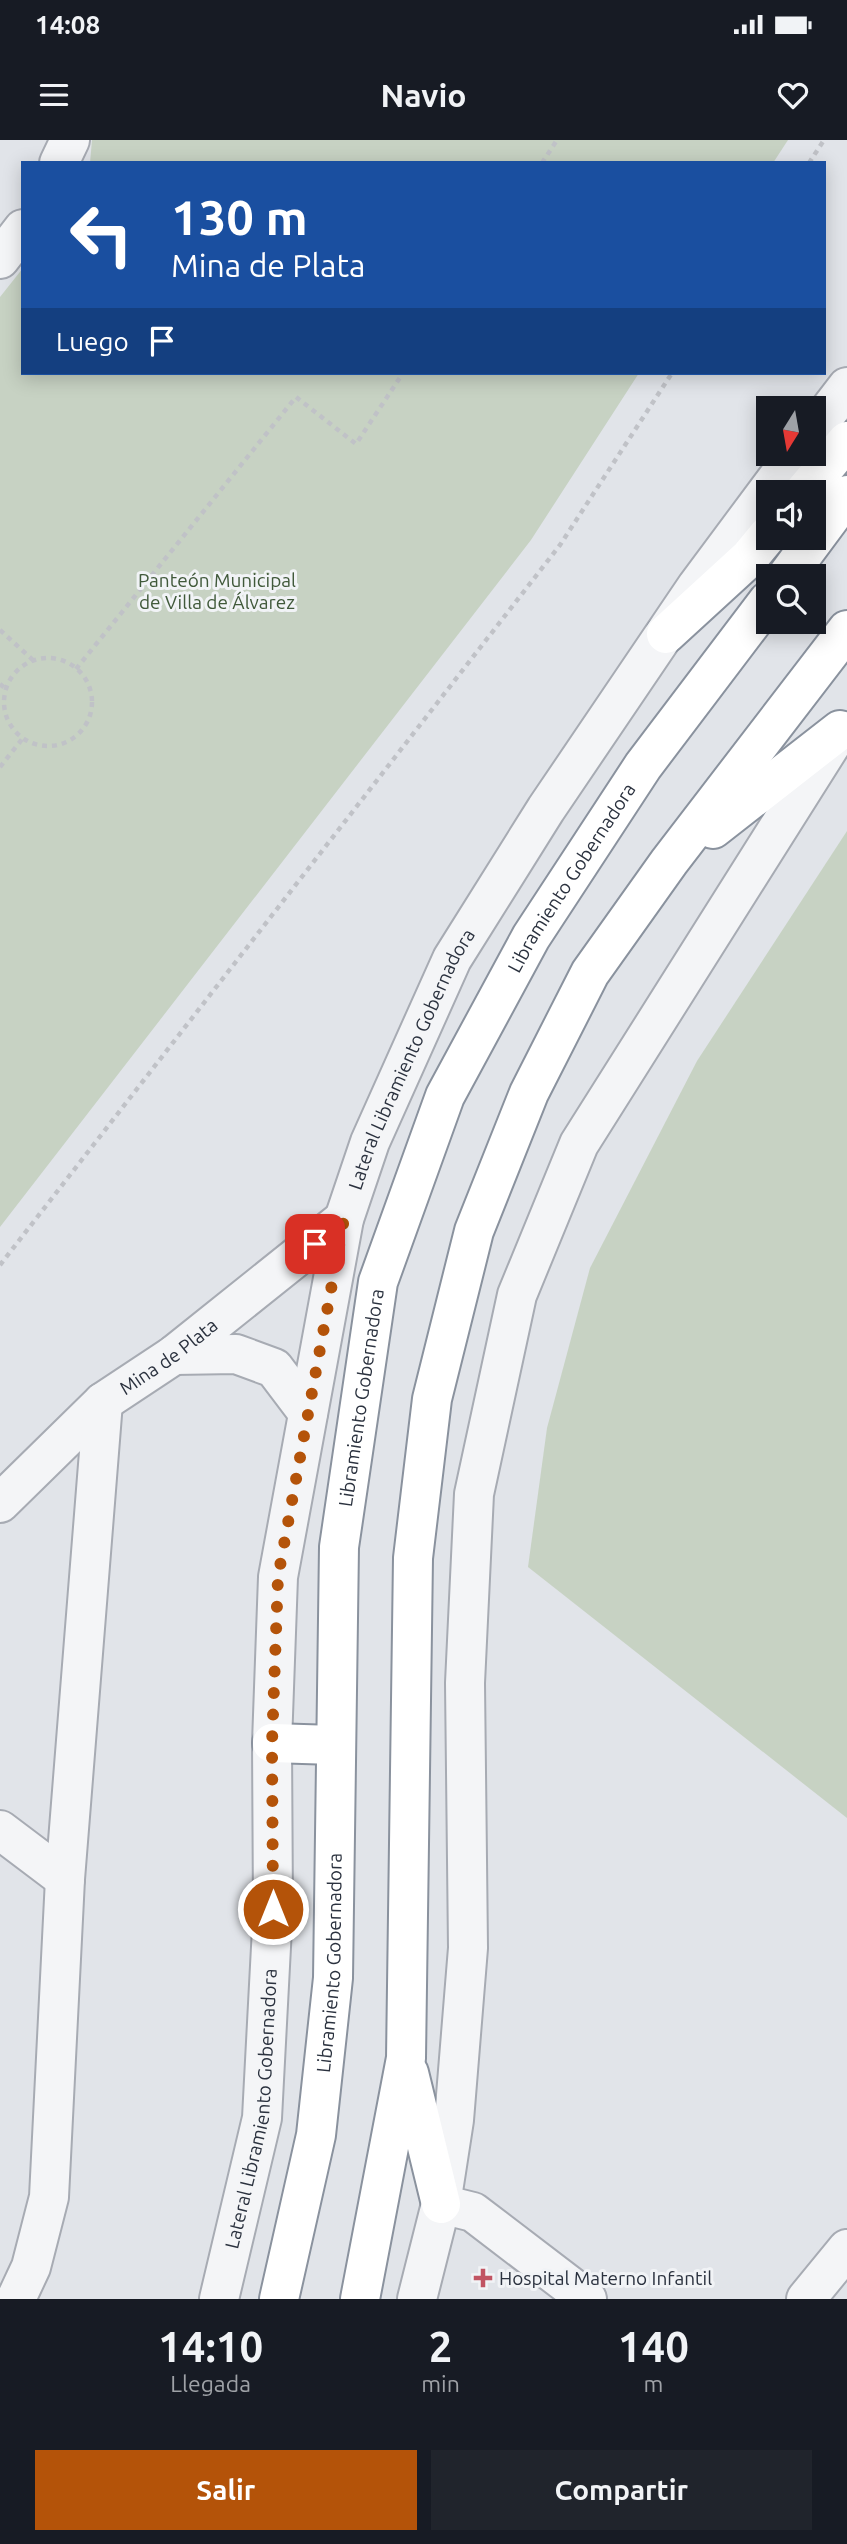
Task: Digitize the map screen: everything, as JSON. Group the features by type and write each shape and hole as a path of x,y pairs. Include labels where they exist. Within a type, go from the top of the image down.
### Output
{"highway":[{"path":"814,480 847,441"},
{"path":"796,564 847,495"},
{"path":"666,634 756,549"},
{"name":"Libramiento Gobernadora","path":"279,2299 316,2135 331,1991 340,1547 378,1282 445,1096 531,937 643,766 756,617"},
{"path":"360,2299 406,2058 413,1558 432,1399 474,1231 529,1093 590,973 669,862 847,630"},
{"path":"669,862 844,725"},
{"path":"272,1743 334,1745"},
{"path":"406,2058 441,2204"}],"street":[{"path":"0,259 21,232"},
{"path":"826,414 847,387"},
{"name":"Lateral Libramiento Gobernadora","path":"219,2299 262,2118 273,1909 272,1743 278,1577 344,1219 370,1142 452,959 546,809 697,586 786,466"},
{"path":"417,2299 441,2204 454,2120 467,1948 465,1683 474,1494 517,1295 579,1144 844,725"},
{"name":"Mina de Plata","path":"0,1503 103,1402 174,1355 344,1219"},
{"path":"174,1355 236,1354 274,1368 308,1413"},
{"path":"16,2299 31,2267 49,2197 65,1879 103,1402"},
{"path":"0,1830 65,1879"},
{"path":"441,2204 473,2212 587,2299"},
{"path":"806,2299 847,2249"}],"path":[{"path":"542,161 556,140"},
{"path":"810,161 824,140"},
{"path":"76,669 296,397 356,444 402,375"},
{"path":"0,1265 560,545 671,375"},
{"path":"0,630 34,660"},
{"path":"48,658 63,661 76,669 86,680 92,709 87,724 64,743 42,745 23,738 7,716 6,689 13,677 34,660 48,658"},
{"path":"0,684 6,689"},
{"path":"0,767 23,738"}],"green space":[{"path":"92,140 788,140 774,161 90,161"},
{"name":"Panteón Municipal de Villa de Álvarez","path":"21,271 21,375 638,375 531,540 0,1227 0,297"},
{"path":"847,831 847,1818 528,1567 547,1428 590,1268 697,1061"}],"place":[{"name":"Hospital Materno Infantil","path":"483,2278"}],"route":[{"path":"273,1909 272,1743 278,1577 344,1219 315,1244"}]}
